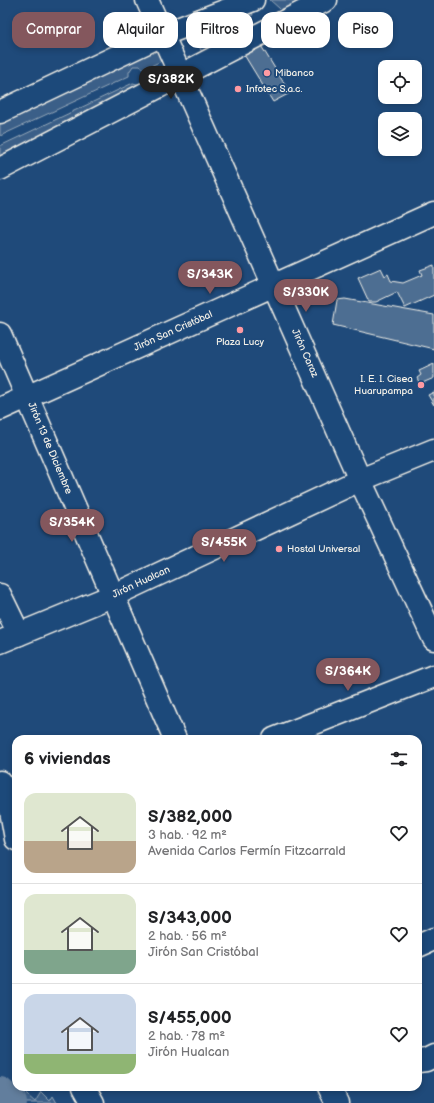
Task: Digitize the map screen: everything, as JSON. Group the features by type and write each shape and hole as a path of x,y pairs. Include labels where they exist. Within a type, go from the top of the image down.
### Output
{"street":[{"name":"Jirón Caraz","path":"147,0 152,12"},
{"path":"178,29 253,0"},
{"path":"0,169 326,0"},
{"path":"0,112 135,48"},
{"name":"Jirón Caraz","path":"168,48 275,285 360,480 434,639"},
{"name":"Jirón San Cristóbal","path":"0,409 434,212"},
{"name":"Jirón 13 de Diciembre","path":"0,334 173,735"},
{"name":"Jirón Hualcan","path":"10,638 112,596 360,480 434,450"},
{"path":"0,595 10,638"},
{"path":"298,735 321,731 434,676"},
{"path":"0,782 10,805 12,816"},
{"path":"0,847 12,841"},
{"path":"422,944 434,939"},
{"path":"422,1060 434,1056"},
{"path":"86,1091 93,1103"},
{"path":"331,1091 337,1103"}],"shaded area":[{"path":"270,0 321,0 300,12 283,12"},
{"path":"248,3 252,12 225,12"},
{"path":"255,23 261,30 261,33 253,37 253,24"},
{"path":"136,48 161,48 166,59 144,69 140,66 133,66 129,72 129,76 0,136 0,116"},
{"path":"200,48 232,48 206,61"},
{"path":"152,75 172,79 0,166 0,146 133,83 140,85"},
{"path":"11,1089 12,1091 22,1091 35,1102 41,1092 50,1101 53,1096 57,1103 17,1103 11,1093"}],"building":[{"name":"Mibanco","path":"260,44 261,48 262,48 290,93 273,102 243,53"},
{"path":"434,265 434,295 405,308 397,292 376,302 369,302 358,278 381,268 385,276 388,274 391,281 403,283 422,275 420,270"},
{"path":"345,299 434,315 434,349 333,325 337,300"},
{"path":"434,364 434,378 420,384 417,378 421,375 419,371"},
{"path":"434,392 434,405 428,395"}],"waterway":[{"path":"0,1092 12,1103"}],"place":[{"name":"Mibanco","path":"267,73"},
{"name":"Infotec S.a.c.","path":"238,89"},
{"name":"Plaza Lucy","path":"240,330"},
{"name":"I. E. I. Cisea Huarupampa","path":"421,385"},
{"name":"Hostal Universal","path":"279,549"}]}
